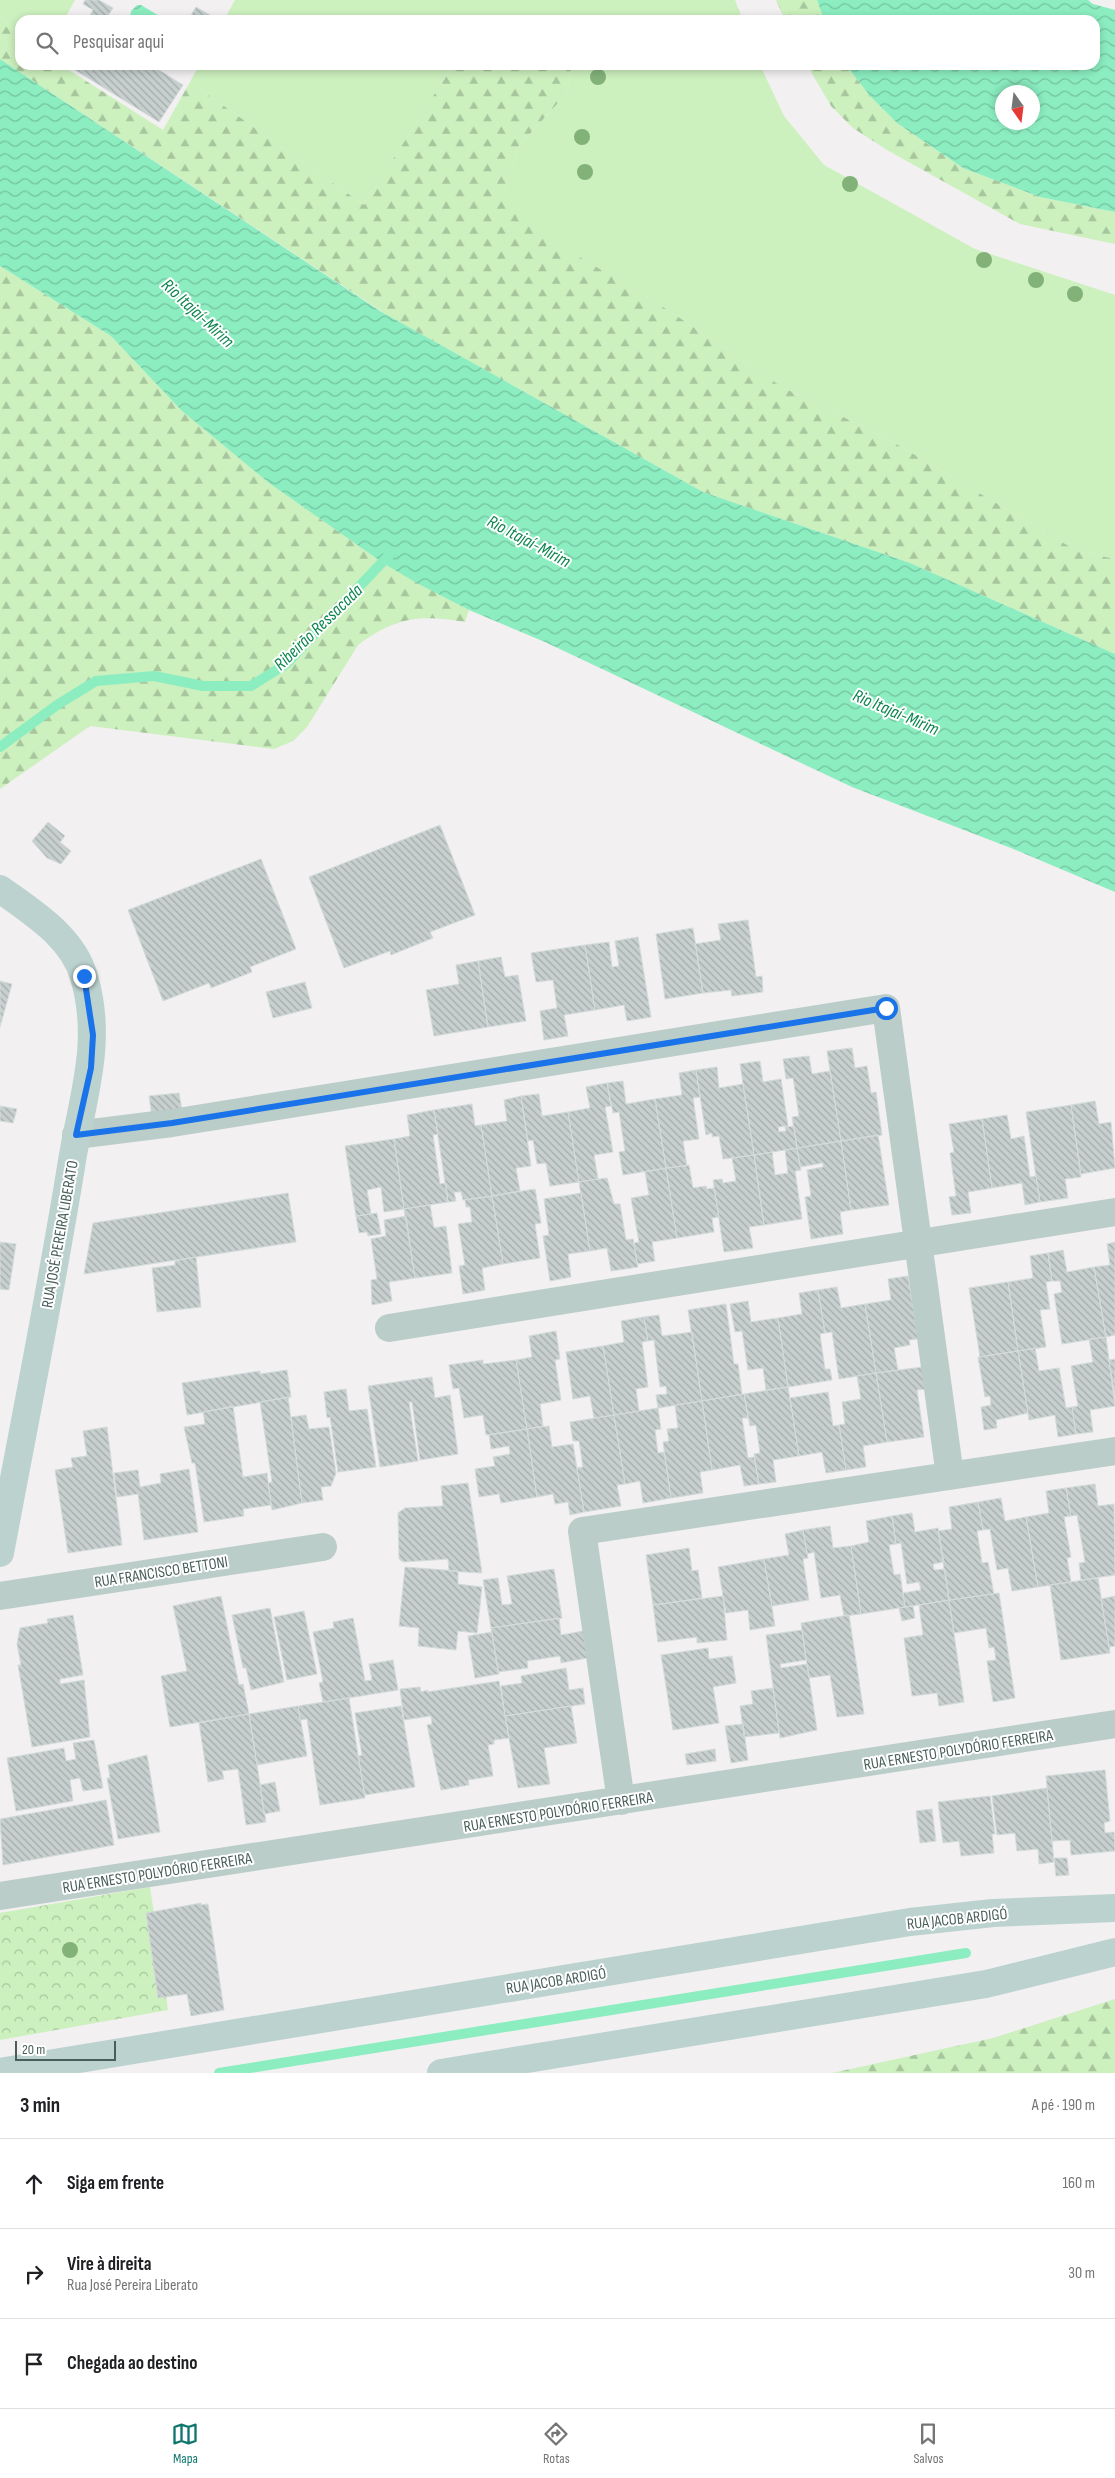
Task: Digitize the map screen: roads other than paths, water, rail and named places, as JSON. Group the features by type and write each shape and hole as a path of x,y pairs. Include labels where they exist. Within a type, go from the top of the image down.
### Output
{"main road":[{"name":"RUA JOSÉ PEREIRA LIBERATO","path":"0,889 51,928 70,949 84,976 93,1035 91,1068 76,1135 54,1271 19,1444 0,1553"},
{"name":"RUA JACOB ARDIGÓ","path":"0,2072 910,1922 993,1913 1115,1908"},
{"path":"441,2073 986,1984 1115,1952"}],"street":[{"path":"76,1135 172,1123 886,1008 950,1476"},
{"path":"389,1328 1115,1212"},
{"path":"620,1801 582,1530 1115,1451"},
{"name":"RUA FRANCISCO BETTONI","path":"0,1596 323,1547"},
{"name":"RUA ERNESTO POLYDÓRIO FERREIRA","path":"0,1896 1115,1724"}],"water":[{"path":"817,0 1088,0 1093,4 1115,10 1115,212 1040,197 963,168 897,123 870,96 850,70 1100,70 1100,15 822,15"},
{"path":"137,5 141,5 158,15 130,15 131,11"},
{"name":"Rio Itajaí-Mirim","path":"0,59 380,311 703,492 910,563 1115,654 1115,892 1011,848 852,787 545,642 469,610 415,582 383,563 269,483 182,411 111,336 0,266"}],"waterway":[{"name":"Ribeirão Ressacada","path":"0,747 57,705 96,681 154,676 203,686 251,686 286,664 391,553"},
{"path":"219,2073 966,1953"}]}
